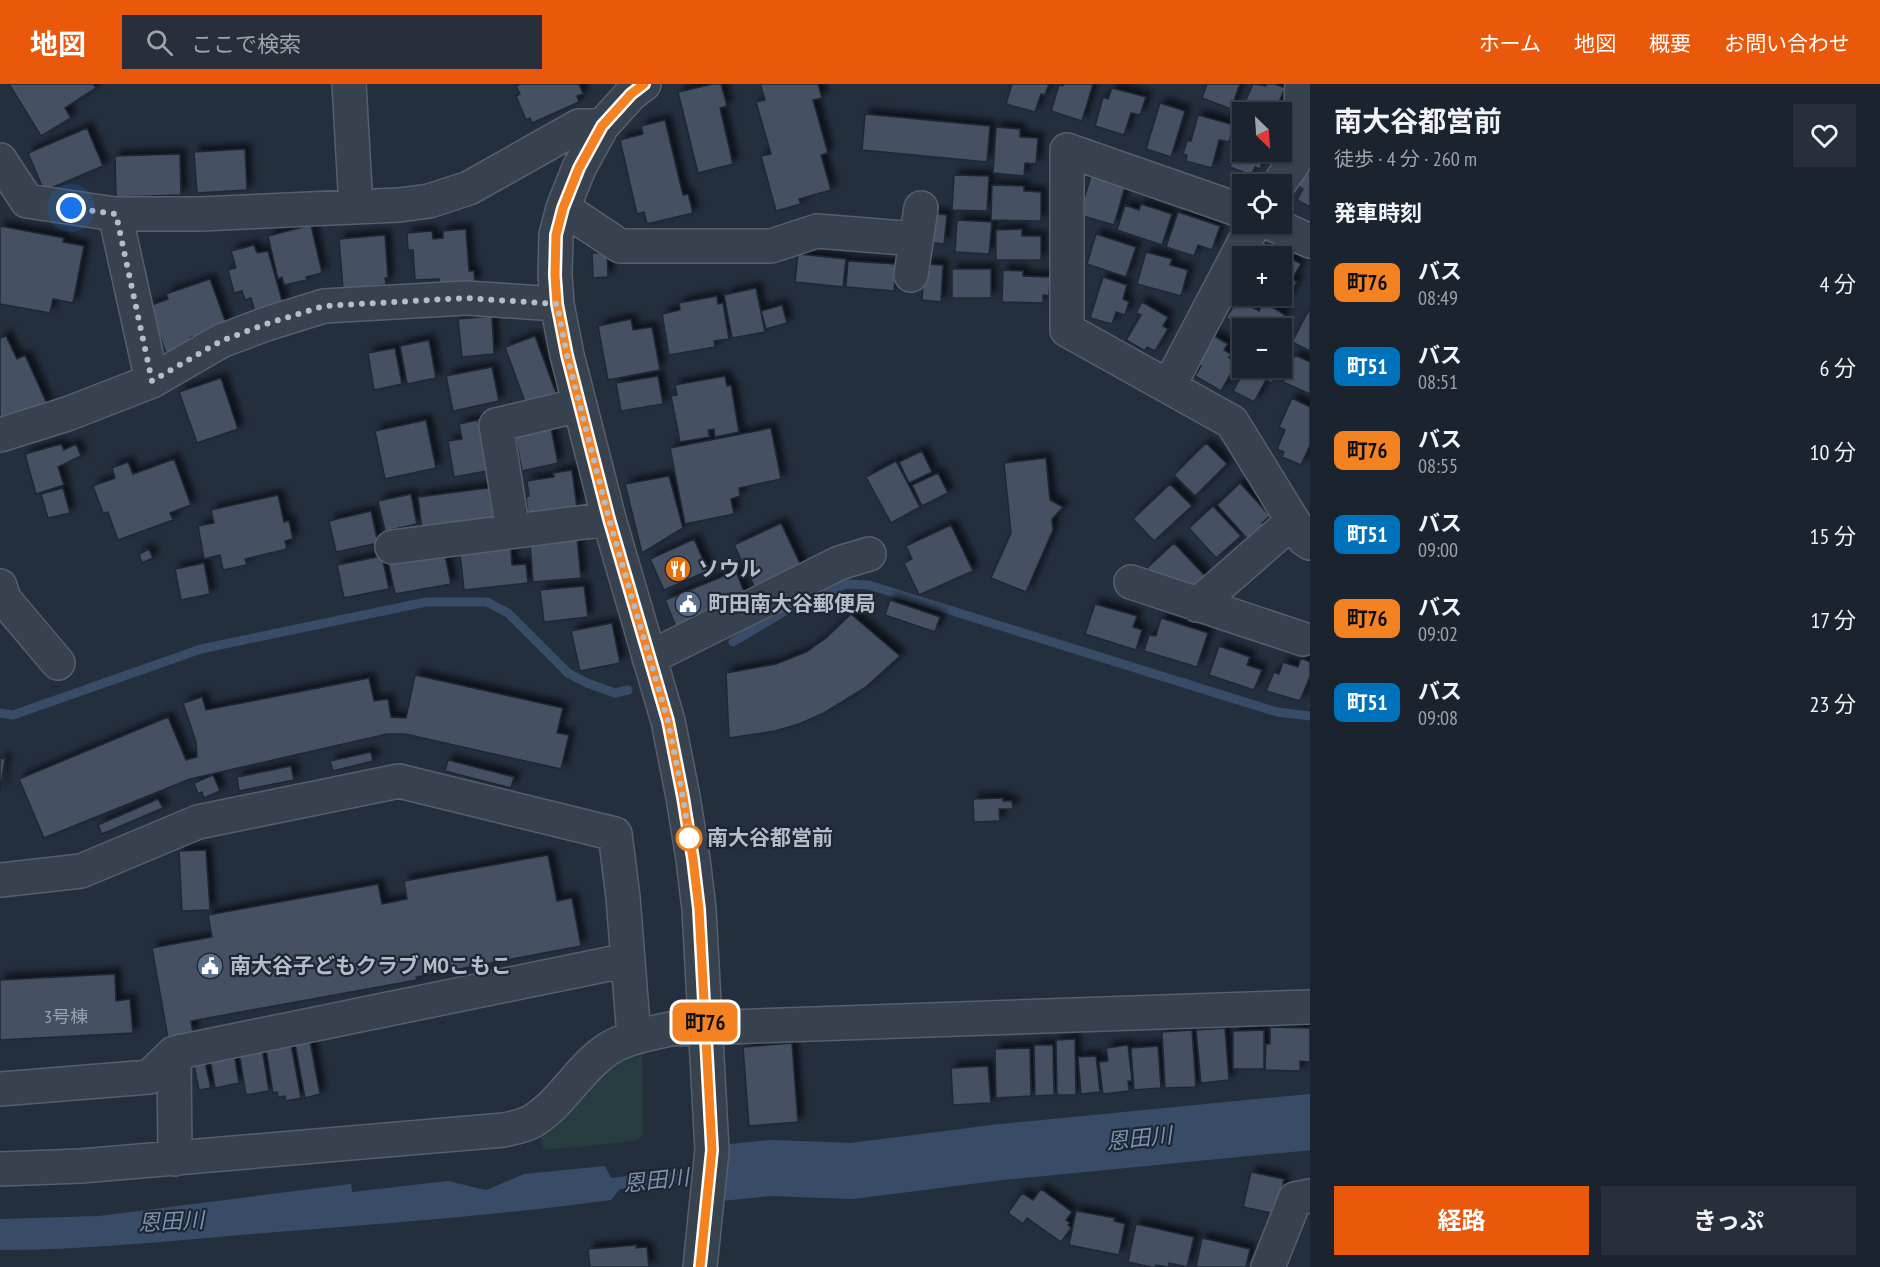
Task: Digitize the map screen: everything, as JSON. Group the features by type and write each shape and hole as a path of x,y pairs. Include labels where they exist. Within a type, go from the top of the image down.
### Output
{"street":[{"path":"349,84 356,207"},
{"path":"644,84 631,94 602,126 579,168 563,208 554,254 557,304 580,405 609,519 668,721 685,807 699,909 712,1150 700,1267"},
{"path":"1286,174 1298,156 1302,84"},
{"path":"0,160 27,201 116,214 201,214 399,205 429,201 469,188 579,126 602,126"},
{"path":"1197,605 1302,532 1232,422 1067,330 1067,150 1232,208"},
{"path":"563,208 620,246 771,246 818,231 919,224 911,275"},
{"path":"116,214 152,381"},
{"path":"1292,233 1310,241"},
{"path":"1169,386 1249,234"},
{"path":"0,435 67,414 152,381 221,341 324,306 466,298 557,304"},
{"path":"513,531 496,424 580,405"},
{"path":"392,547 609,519"},
{"path":"649,658 839,563 869,554"},
{"path":"1131,582 1303,639"},
{"path":"0,586 4,599 58,663"},
{"path":"0,880 81,871 198,822 399,780 615,834 623,897 634,1037"},
{"path":"0,1089 149,1077 174,1053 628,960"},
{"path":"0,1169 81,1167 504,1130 530,1122 549,1109 589,1065 609,1049 634,1037 670,1029 1310,1006"},
{"path":"174,1053 175,1159"},
{"path":"1268,1267 1295,1199 1310,1196"}],"green space":[{"path":"642,1053 643,1135 636,1141 544,1150 540,1135 610,1064"}],"water":[{"path":"767,1160 797,1164 795,1177 674,1183 620,1189 611,1200 444,1218 104,1246 0,1250 0,1219 99,1216 351,1184 352,1192 448,1181 486,1190 524,1174 605,1166 611,1178"}],"pier":[{"path":"743,1161 740,1184 681,1186 683,1168"}],"building":[{"path":"9,84 93,84 96,88 65,108 71,118 41,136"},
{"path":"520,84 579,84 583,94 577,96 579,102 532,123 530,118 526,120 516,96 520,94 516,86"},
{"path":"721,84 727,106 720,108 733,164 698,173 678,92"},
{"path":"760,84 818,84 822,98 813,100 828,153 821,155 831,190 799,199 801,204 776,211 761,156 771,154 756,102 765,100"},
{"path":"1012,84 1049,84 1045,95 1041,94 1035,112 1006,104"},
{"path":"1093,84 1082,121 1051,111 1059,85"},
{"path":"1207,84 1240,84 1231,109 1202,98"},
{"path":"1253,84 1266,86 1266,84 1275,84 1285,88 1279,102 1246,100"},
{"path":"1112,88 1146,97 1140,115 1131,113 1124,135 1095,126 1103,97 1108,99"},
{"path":"1160,103 1185,111 1171,157 1146,149"},
{"path":"865,114 990,126 987,162 862,150"},
{"path":"1198,115 1232,124 1229,142 1219,140 1212,168 1186,161 1187,155 1183,154 1187,141 1191,141"},
{"path":"665,120 683,195 688,194 693,213 647,224 644,212 637,214 620,140 643,134 641,126"},
{"path":"996,127 1020,129 1020,137 1038,138 1036,164 1025,163 1024,176 993,173"},
{"path":"87,128 103,166 44,191 28,153"},
{"path":"245,149 247,190 197,193 194,152"},
{"path":"180,154 181,195 116,197 115,156"},
{"path":"1310,158 1310,207 1297,200 1303,189 1296,185"},
{"path":"1232,162 1262,162 1260,169 1255,167 1252,174 1230,167"},
{"path":"954,175 989,176 987,211 952,210"},
{"path":"1091,176 1125,187 1114,225 1079,215"},
{"path":"992,185 1024,186 1024,191 1041,192 1041,221 991,220"},
{"path":"1141,204 1172,214 1162,245 1117,230 1125,205 1139,210"},
{"path":"1178,212 1220,226 1212,250 1198,245 1194,256 1166,247"},
{"path":"930,213 947,215 944,244 927,242"},
{"path":"957,220 992,222 989,254 955,252"},
{"path":"311,225 322,273 306,277 307,280 284,285 282,277 278,279 268,236"},
{"path":"0,226 64,238 63,242 84,246 73,303 53,299 50,313 0,304"},
{"path":"466,229 469,271 474,271 475,284 440,287 439,279 415,280 413,250 408,250 407,233 432,231 433,239 443,238 443,231"},
{"path":"1022,229 1022,236 1041,236 1041,260 996,260 996,230"},
{"path":"1096,234 1136,247 1126,277 1087,264"},
{"path":"385,235 388,278 385,278 386,285 343,289 339,239"},
{"path":"254,245 257,253 268,251 283,304 255,312 251,298 245,300 242,291 234,293 228,270 236,268 231,251"},
{"path":"1146,252 1172,259 1170,265 1188,270 1181,296 1137,284"},
{"path":"592,253 607,253 608,277 593,278"},
{"path":"798,254 846,259 843,287 795,282"},
{"path":"1292,259 1301,264 1292,279"},
{"path":"848,261 896,264 894,291 846,287"},
{"path":"924,264 943,265 941,302 922,300"},
{"path":"952,269 991,269 991,298 952,298"},
{"path":"1003,270 1023,271 1023,276 1050,277 1049,296 1043,295 1043,303 1002,302"},
{"path":"1103,277 1127,285 1123,299 1129,302 1125,315 1116,312 1112,324 1090,318"},
{"path":"210,279 227,326 190,338 193,344 166,353 149,306 168,299 166,294"},
{"path":"1292,279 1297,282 1292,290"},
{"path":"756,288 765,332 732,338 724,295"},
{"path":"717,296 718,304 723,303 729,339 714,341 715,347 669,355 662,314 680,310 679,303"},
{"path":"1142,302 1168,317 1163,326 1168,329 1155,351 1147,347 1145,351 1126,340 1141,315 1136,313"},
{"path":"782,305 787,323 766,329 761,311"},
{"path":"1234,306 1250,306 1259,311 1262,306 1270,306 1285,315 1283,318 1232,318 1232,322 1226,318"},
{"path":"1309,310 1310,310 1310,351 1292,342"},
{"path":"492,316 494,354 462,357 458,319"},
{"path":"631,319 633,330 652,327 660,370 608,380 598,326"},
{"path":"1211,334 1228,344 1224,350 1231,354 1229,358 1232,360 1232,371 1221,391 1195,376 1201,366 1195,362"},
{"path":"6,336 17,359 25,355 48,406 0,428 0,338"},
{"path":"535,336 556,393 526,405 505,347"},
{"path":"429,340 436,378 407,384 400,346"},
{"path":"395,348 402,384 374,390 368,353"},
{"path":"1295,355 1310,362 1310,394 1283,382 1285,378 1292,378 1292,362"},
{"path":"492,367 499,401 453,411 446,376"},
{"path":"658,376 663,404 621,411 616,383"},
{"path":"725,376 727,386 731,385 739,432 715,437 714,429 708,430 710,437 680,442 671,396 677,395 675,385"},
{"path":"221,378 238,429 197,443 179,392"},
{"path":"1240,378 1275,378 1272,383 1266,380 1254,402 1233,391"},
{"path":"1292,398 1310,407 1310,445 1301,465 1282,457 1284,452 1277,449 1285,430 1279,427"},
{"path":"426,420 436,468 385,479 375,431"},
{"path":"478,420 487,471 454,477 448,441 462,439 459,424"},
{"path":"551,428 558,463 522,471 515,435"},
{"path":"771,428 781,479 739,488 740,496 731,499 734,514 685,524 670,448"},
{"path":"1206,443 1227,464 1195,496 1174,475"},
{"path":"61,444 64,450 76,444 81,456 58,467 64,485 36,494 25,454"},
{"path":"922,451 932,472 909,483 899,462"},
{"path":"1046,458 1050,500 1063,507 1052,519 1053,530 1026,592 991,578 1011,533 1004,463"},
{"path":"174,459 191,505 170,513 173,520 118,540 108,512 103,513 93,486 115,478 112,468 128,462 133,474"},
{"path":"896,461 920,507 891,523 866,477"},
{"path":"572,470 577,508 528,514 527,481 554,477 553,473"},
{"path":"938,473 948,493 922,506 912,485"},
{"path":"669,476 683,528 642,553 625,484"},
{"path":"1240,483 1270,516 1262,523 1268,529 1252,544 1217,505"},
{"path":"1170,484 1192,506 1154,541 1133,519"},
{"path":"495,487 499,518 422,529 418,497"},
{"path":"63,488 70,513 48,518 41,494"},
{"path":"411,494 417,524 385,531 378,501"},
{"path":"278,495 284,522 289,521 293,539 285,541 287,549 245,559 247,565 223,570 220,555 204,559 198,526 214,523 211,510"},
{"path":"1213,506 1241,536 1216,558 1189,528"},
{"path":"371,511 378,543 336,552 329,521"},
{"path":"781,523 803,570 758,594 734,545"},
{"path":"951,525 973,571 919,595 904,563 912,559 906,546"},
{"path":"577,538 581,578 533,582 530,543"},
{"path":"694,539 708,571 664,590 650,559"},
{"path":"1174,543 1205,576 1191,589 1184,582 1178,588 1163,584 1147,568"},
{"path":"511,548 512,565 526,564 528,583 464,590 460,554"},
{"path":"149,549 153,558 142,563 139,554"},
{"path":"444,550 451,584 395,594 388,561"},
{"path":"382,556 389,589 344,598 337,565"},
{"path":"204,563 210,594 181,600 175,569"},
{"path":"736,571 748,602 679,634 665,600"},
{"path":"584,586 588,617 544,622 540,590"},
{"path":"890,600 940,617 935,632 885,615"},
{"path":"1095,604 1137,616 1133,627 1142,630 1136,650 1085,634"},
{"path":"851,614 900,656 866,687 824,713 775,731 729,738 726,673 776,664 806,652 826,638"},
{"path":"1161,618 1208,633 1197,667 1144,651 1149,635 1156,636"},
{"path":"612,623 620,663 580,671 571,631"},
{"path":"1219,646 1250,657 1247,665 1262,670 1254,690 1209,675"},
{"path":"1301,658 1310,662 1310,676 1300,701 1266,691 1274,672 1279,674 1283,662 1298,667"},
{"path":"415,675 563,708 557,733 569,735 561,769 405,734 387,734 190,779 44,838 19,779 168,717 186,760 197,757 196,742 183,703 202,697 206,710 369,678 374,701 388,699 391,717 406,718"},
{"path":"371,752 373,761 333,771 330,761"},
{"path":"0,758 5,759 0,792"},
{"path":"448,760 514,777 511,788 445,771"},
{"path":"291,766 294,780 239,791 237,777"},
{"path":"213,775 220,791 204,798 202,792 198,794 194,783"},
{"path":"1003,798 1003,801 1012,801 1013,809 999,809 1000,821 974,822 973,799"},
{"path":"158,799 163,808 102,834 98,825"},
{"path":"206,850 210,910 182,911 179,851"},
{"path":"548,855 557,901 572,898 581,946 416,977 417,980 191,1021 193,1033 168,1038 152,948 212,937 208,915 378,884 382,904 407,899 404,881"},
{"path":"115,974 116,1001 130,999 133,1033 0,1040 0,980"},
{"path":"1270,1027 1310,1028 1310,1062 1300,1061 1300,1071 1265,1070 1266,1044 1270,1044"},
{"path":"1225,1028 1229,1080 1201,1083 1196,1030"},
{"path":"1192,1030 1196,1087 1165,1088 1162,1032"},
{"path":"1264,1030 1264,1069 1233,1069 1233,1031"},
{"path":"1075,1039 1076,1095 1057,1095 1056,1040"},
{"path":"310,1041 320,1094 305,1098 295,1044"},
{"path":"792,1043 798,1122 749,1126 743,1047"},
{"path":"291,1044 301,1098 286,1101 285,1096 278,1097 277,1092 273,1093 266,1049"},
{"path":"1034,1045 1053,1045 1054,1095 1035,1096"},
{"path":"1128,1045 1132,1081 1128,1081 1129,1091 1103,1094 1099,1062 1108,1061 1106,1048"},
{"path":"1158,1046 1161,1088 1134,1090 1131,1048"},
{"path":"262,1048 269,1091 246,1095 239,1052"},
{"path":"1030,1048 1031,1096 996,1098 995,1049"},
{"path":"234,1053 239,1083 215,1088 210,1058"},
{"path":"1096,1056 1100,1092 1081,1094 1078,1057"},
{"path":"204,1058 211,1088 199,1090 193,1060"},
{"path":"988,1066 991,1103 953,1105 951,1068"},
{"path":"1251,1172 1284,1179 1278,1209 1273,1207 1272,1213 1243,1207"},
{"path":"1041,1189 1072,1212 1066,1220 1070,1223 1068,1225 1071,1228 1061,1242 1027,1218 1023,1224 1008,1213 1022,1193 1033,1200"},
{"path":"1076,1211 1115,1218 1114,1221 1125,1224 1119,1255 1069,1245"},
{"path":"1136,1224 1194,1237 1187,1267 1169,1263 1169,1267 1156,1265 1156,1267 1151,1267 1128,1262"},
{"path":"1202,1238 1250,1249 1246,1267 1196,1267"},
{"path":"637,1245 636,1248 647,1247 649,1267 590,1267 588,1249"}],"waterway":[{"path":"733,642 790,608 846,584 869,585 1277,712 1310,716"},
{"path":"0,713 13,715 201,649 426,602 487,602 508,613 568,673 615,693 628,690"},
{"name":"恩田川","path":"721,1173 771,1168 852,1171 1001,1152 1310,1122"}],"bus line":[{"name":"町76","path":"644,84 631,94 602,126 579,168 563,208 554,254 557,304 567,355 609,519 668,721 693,859 699,909 712,1150 700,1267"}],"place":[{"name":"ソウル","path":"678,569"},
{"name":"町田南大谷郵便局","path":"688,604"},
{"name":"南大谷都営前","path":"689,838"},
{"name":"南大谷子どもクラブ MOこもこ","path":"210,966"}],"route":[{"path":"71,208 116,214 152,381 221,341 324,306 466,298 557,304 567,355 609,519 668,721 689,838"}]}
